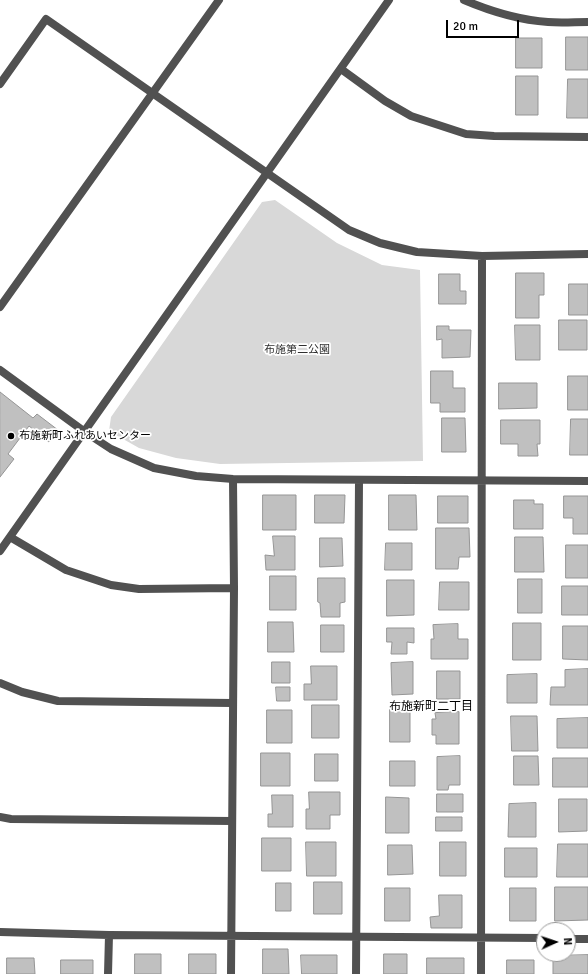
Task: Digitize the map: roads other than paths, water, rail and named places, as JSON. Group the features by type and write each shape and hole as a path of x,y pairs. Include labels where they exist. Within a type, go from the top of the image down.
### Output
{"street":[{"path":"0,307 219,0"},
{"path":"0,551 389,0"},
{"path":"464,0 486,10 521,18 547,22 588,22"},
{"path":"0,84 46,19 349,230 380,243 417,252 482,256 588,254"},
{"path":"341,69 385,101 412,116 466,134 494,136 588,137"},
{"path":"481,974 482,256"},
{"path":"0,370 84,432 110,448 154,468 196,476 233,479 588,481"},
{"path":"231,974 234,588 233,479"},
{"path":"356,974 359,480"},
{"path":"10,537 66,570 111,586 139,589 234,588"},
{"path":"0,683 22,692 58,701 232,703"},
{"path":"0,817 11,819 232,821"},
{"path":"0,932 109,935 536,938"},
{"path":"108,974 109,935"},
{"path":"576,938 588,939"}],"place":[{"name":"布施新町ふれあいセンター","path":"11,436"}],"district":[{"name":"布施新町二丁目","path":"431,707"}],"park label":[{"name":"布施第二公園","path":"297,350"}]}
